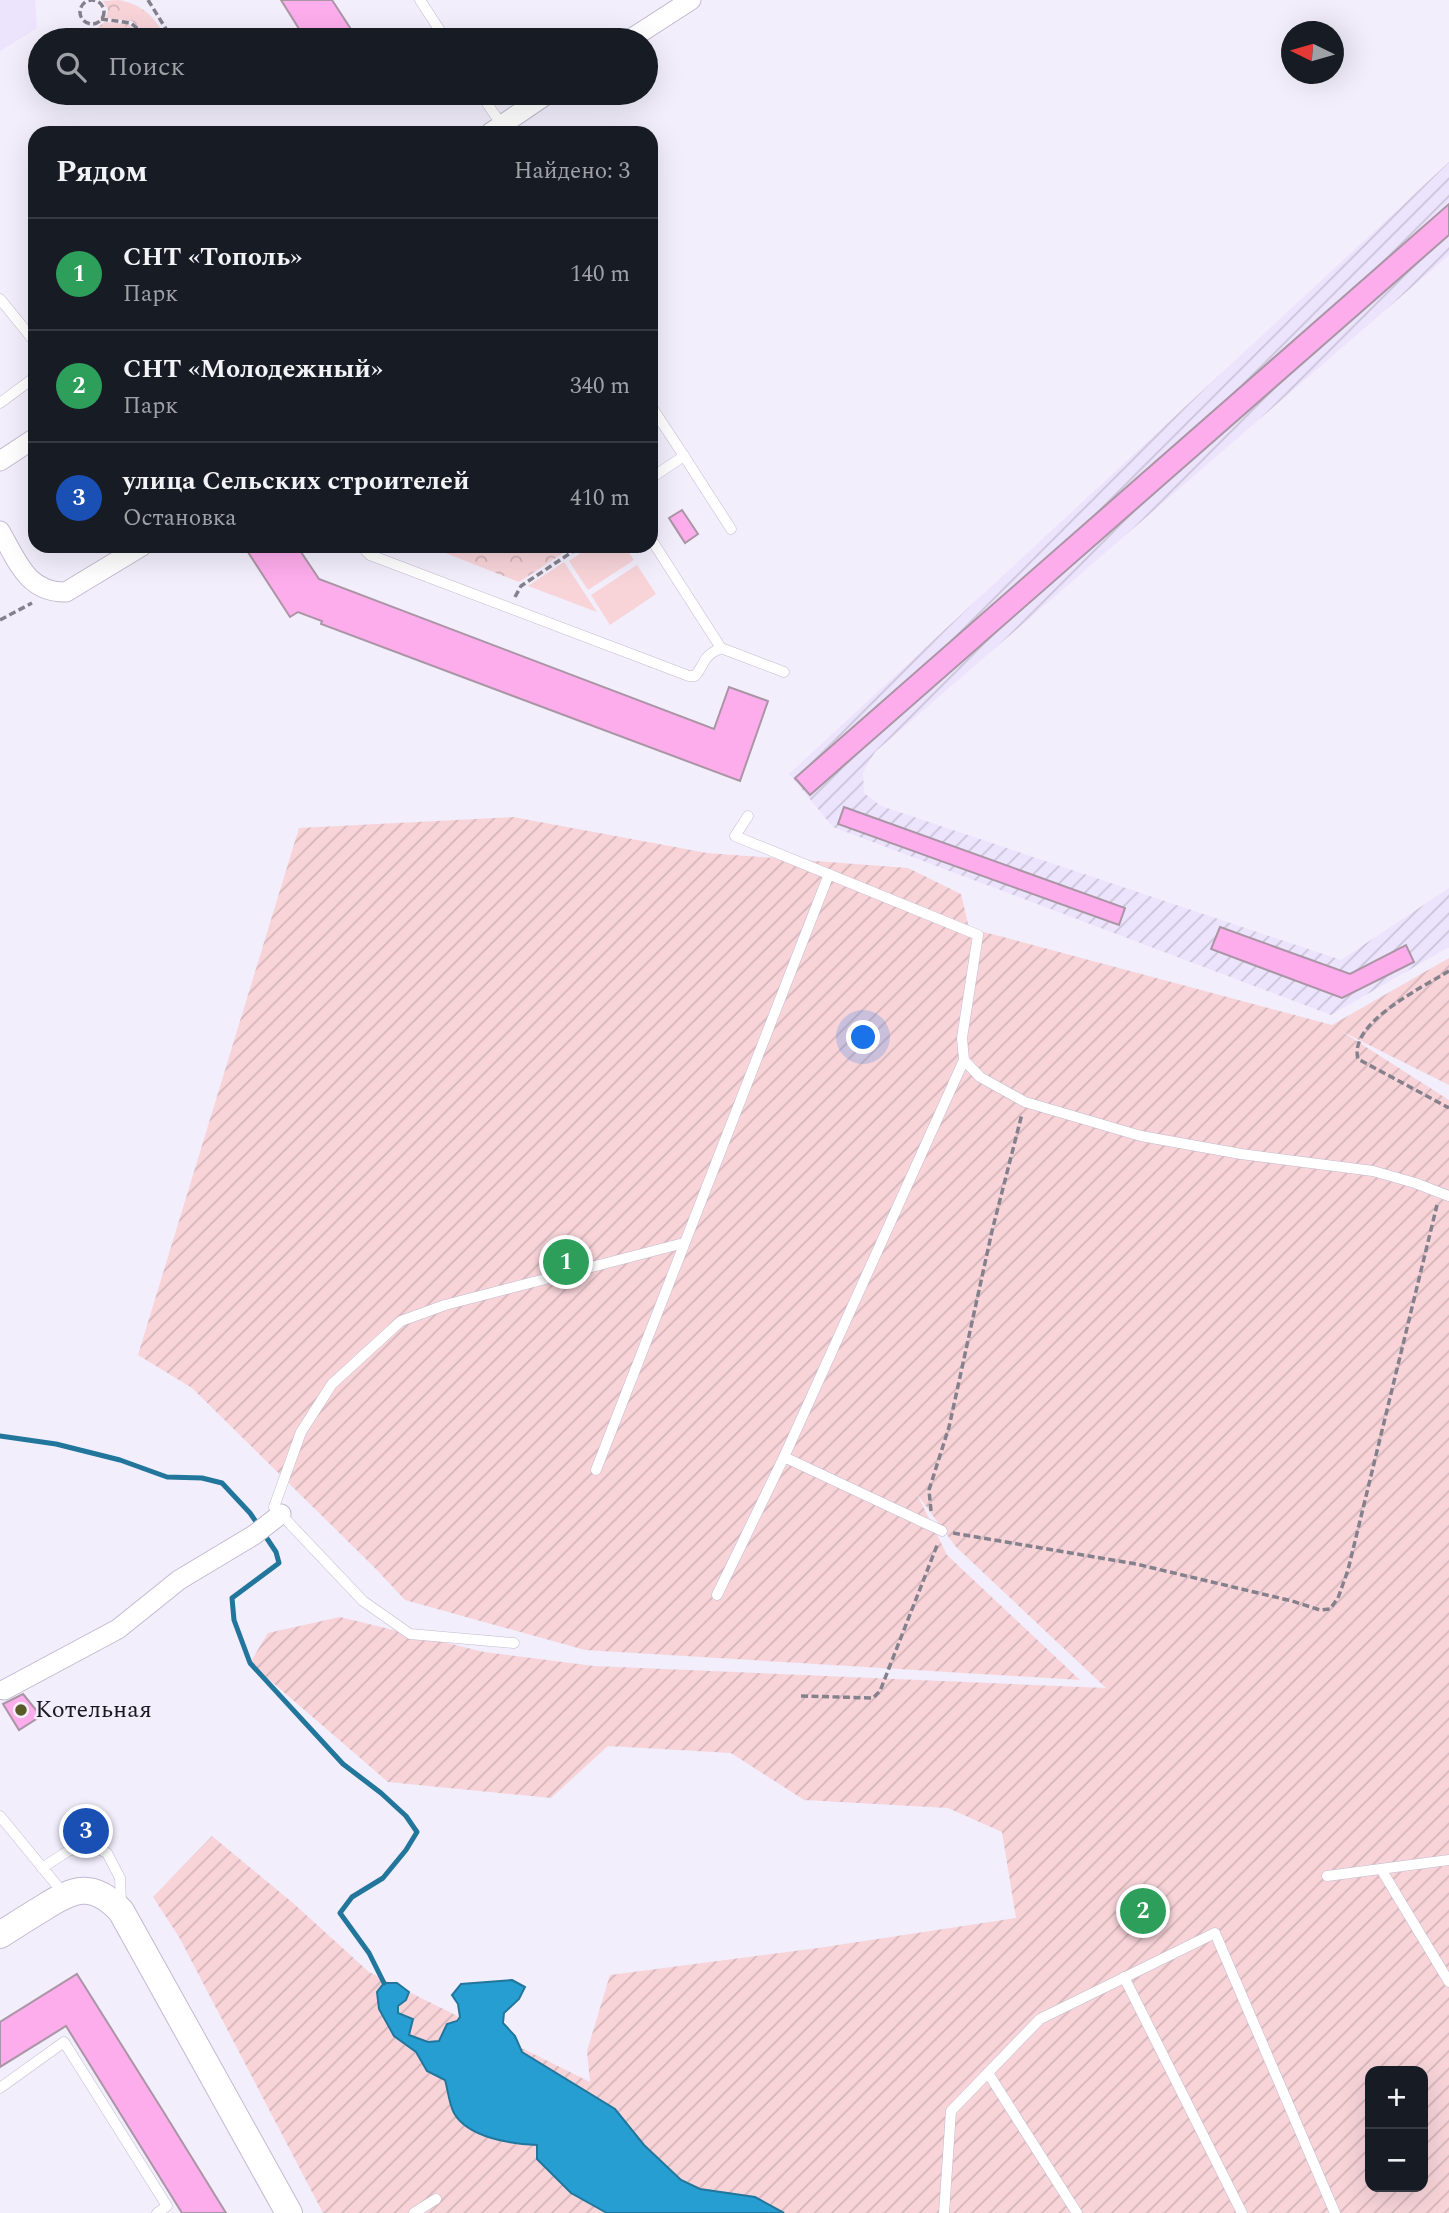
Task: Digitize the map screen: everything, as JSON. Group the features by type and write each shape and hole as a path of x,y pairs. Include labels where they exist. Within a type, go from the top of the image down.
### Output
{"street":[{"path":"648,28 691,0"},
{"path":"500,126 531,105"},
{"path":"0,461 28,443"},
{"path":"0,531 27,577 51,592 65,592 130,553"},
{"path":"1,1689 118,1629 179,1580 254,1535 276,1518"},
{"path":"0,1935 64,1894 77,1890 92,1891 108,1897 121,1911 289,2213"}],"lane":[{"path":"419,0 438,28"},
{"path":"485,105 495,126"},
{"path":"0,299 28,333"},
{"path":"0,402 28,382"},
{"path":"658,417 731,529"},
{"path":"658,473 684,456"},
{"path":"658,550 721,648 783,672"},
{"path":"369,553 689,676 695,676 709,654 721,648"},
{"path":"717,1595 784,1457 964,1060 962,1038 978,935 736,836 748,816"},
{"path":"596,1470 829,874"},
{"path":"964,1060 980,1076 1025,1102 1141,1136 1241,1154 1373,1171 1415,1182 1445,1194"},
{"path":"514,1643 410,1634 363,1601 276,1518 274,1507 301,1432 332,1384 401,1321 445,1305 684,1243"},
{"path":"784,1457 942,1531"},
{"path":"0,1816 64,1894"},
{"path":"42,1868 68,1851 90,1845 107,1853 120,1878 121,1911"},
{"path":"1327,1876 1449,1860"},
{"path":"1381,1869 1449,1982"},
{"path":"944,2213 951,2111 1040,2019 1215,1933 1335,2213"},
{"path":"1125,1977 1242,2213"},
{"path":"0,2088 64,2042 167,2206 157,2213"},
{"path":"988,2073 1077,2213"},
{"path":"414,2213 436,2199"}],"path":[{"path":"101,19 104,10 102,6 93,0 83,4 82,19 91,24 101,19 131,23 137,28"},
{"path":"148,0 165,28"},
{"path":"510,608 521,586 571,553"},
{"path":"1449,971 1386,1010 1360,1037 1356,1050 1358,1059 1449,1108"},
{"path":"1025,1102 992,1231 950,1427 929,1490 932,1514 942,1531 1136,1564 1320,1610 1329,1609 1338,1598 1348,1570 1445,1194"},
{"path":"801,1696 859,1699 873,1698 880,1691 942,1531"}],"shaded area":[{"path":"0,0 35,0 37,28 28,28 28,34 0,51"},
{"path":"1449,162 1449,255 875,752 863,772 864,793 881,806 1341,960 1449,888 1449,947 1331,1015 833,827 789,774"}],"green space":[{"path":"119,0 134,5 151,16 160,28 140,28 132,21 106,18 108,10 103,1"},
{"path":"105,22 128,24 133,28 98,28"},
{"path":"446,553 563,553 519,582"},
{"path":"581,553 630,553 634,560 588,590 569,561"},
{"path":"564,562 597,612 528,586"},
{"path":"637,565 656,594 610,625 591,595"},
{"path":"513,817 707,853 908,868 961,894 969,928 1332,1025 1449,958 1449,1085 1341,1031 1449,1100 1449,2213 323,2213 179,1937 153,1897 212,1836 293,1903 369,1972 590,2082 587,2051 610,1975 818,1948 1016,1918 1002,1832 948,1808 804,1800 731,1753 608,1746 551,1798 388,1782 250,1663 268,1633 340,1617 484,1652 594,1666 1106,1688 956,1547 917,1494 947,1555 1080,1680 585,1650 405,1600 192,1388 138,1355 299,828"}],"water":[{"path":"512,1980 525,1987 519,1999 504,2013 503,2023 515,2036 522,2052 615,2109 644,2145 681,2180 700,2189 755,2197 784,2213 607,2213 571,2193 537,2159 537,2145 491,2138 461,2122 452,2109 445,2080 427,2071 416,2052 394,2036 379,2009 377,1992 384,1983 397,1983 409,1992 406,2000 398,2006 398,2013 413,2019 409,2035 428,2042 439,2041 447,2024 460,2017 458,2004 452,1995 461,1984"}],"building":[{"path":"281,0 332,0 350,28 298,28"},
{"path":"1449,204 1449,235 810,795 795,778"},
{"path":"682,510 698,534 685,543 669,518"},
{"path":"249,553 302,553 319,579 714,729 729,687 768,701 740,781 321,624 322,621 298,612 290,617"},
{"path":"844,807 1125,908 1119,925 838,824"},
{"path":"1220,927 1350,974 1406,945 1414,962 1342,998 1211,949"},
{"name":"Котельная","path":"23,1694 41,1716 19,1730 3,1704"},
{"path":"77,1974 226,2213 182,2213 66,2026 0,2067 0,2022"}],"waterway":[{"path":"0,1436 56,1444 120,1460 167,1477 202,1478 222,1483 259,1526"},
{"path":"264,1534 276,1552 279,1563 232,1598 234,1620 250,1663 343,1764 381,1793 406,1816 417,1832 383,1878 352,1897 340,1913 369,1953 384,1983"}],"place":[{"name":"СНТ «Тополь»","path":"566,1262"},
{"name":"Котельная","path":"21,1710"},
{"name":"улица Сельских строителей","path":"86,1831"},
{"name":"СНТ «Молодежный»","path":"1143,1911"}]}
